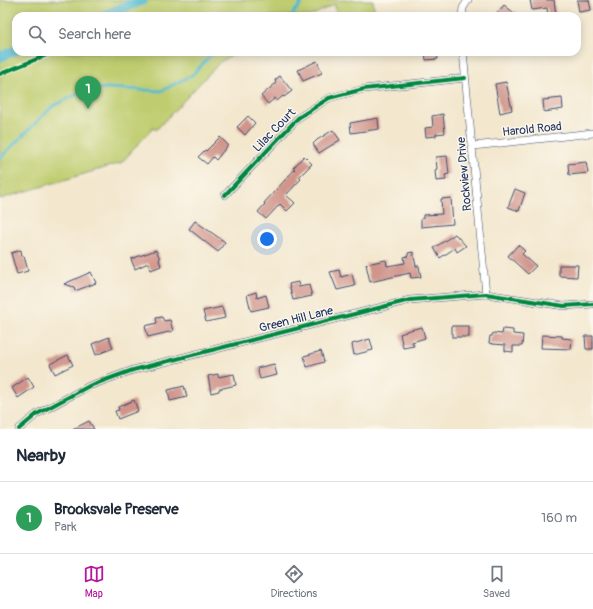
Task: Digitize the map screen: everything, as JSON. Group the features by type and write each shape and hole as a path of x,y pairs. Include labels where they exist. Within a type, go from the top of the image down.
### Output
{"street":[{"path":"462,12 463,8 468,0"},
{"name":"Rockview Drive","path":"462,56 473,146 486,294"},
{"name":"Lilac Court","path":"225,195 298,118 329,98 364,88 465,78"},
{"name":"Harold Road","path":"473,146 593,133"},
{"name":"Green Hill Lane","path":"19,429 38,414 89,386 133,370 410,300 486,294 564,306 593,304"}],"green space":[{"path":"0,0 373,0 374,12 336,12 335,4 319,12 12,12 12,56 231,56 220,62 156,130 153,128 121,163 0,199"}],"building":[{"path":"530,0 554,0 556,12 548,12 547,8 532,10"},
{"path":"577,0 589,0 591,10 579,12"},
{"path":"504,5 513,12 498,12"},
{"path":"426,56 438,56 438,59 426,60"},
{"path":"317,61 322,73 303,81 298,70"},
{"path":"280,76 292,91 277,101 275,98 268,104 261,96 276,83 275,80"},
{"path":"506,82 512,110 500,113 495,84"},
{"path":"562,98 563,109 544,112 543,100"},
{"path":"443,114 445,133 426,137 425,128 433,127 432,116"},
{"path":"248,116 255,123 245,135 237,127"},
{"path":"378,118 379,129 351,133 350,123"},
{"path":"333,130 340,140 319,153 313,144"},
{"path":"220,137 228,145 216,160 213,157 207,164 198,157"},
{"path":"304,156 312,164 299,177 301,179 286,195 295,203 287,211 280,204 266,219 258,212 265,204 264,203 295,169 293,168"},
{"path":"447,156 449,174 445,175 446,180 436,181 436,157"},
{"path":"586,162 588,173 569,175 568,164"},
{"path":"515,189 525,193 519,211 508,207"},
{"path":"451,198 453,224 421,227 421,219 423,218 423,215 442,214 441,199"},
{"path":"195,221 225,242 218,252 189,229"},
{"path":"455,234 466,246 457,252 455,248 440,258 434,248"},
{"path":"518,245 525,251 522,254 536,266 528,274 508,256"},
{"path":"21,250 28,271 17,274 11,253"},
{"path":"156,250 161,266 151,270 148,263 135,269 131,259"},
{"path":"413,252 416,266 419,266 421,277 411,278 410,273 370,282 366,264 386,260 387,266 405,263 404,257 408,256 408,253"},
{"path":"559,265 578,265 577,277 559,276"},
{"path":"339,270 341,277 352,274 355,286 337,290 330,272"},
{"path":"91,272 96,283 75,291 74,287 64,284"},
{"path":"298,282 299,287 309,285 312,296 293,300 289,284"},
{"path":"256,292 257,298 266,295 269,307 251,311 247,295"},
{"path":"222,307 225,318 206,322 203,311"},
{"path":"162,317 164,321 170,320 173,331 148,337 145,326 157,323 156,318"},
{"path":"452,326 469,326 469,337 452,337"},
{"path":"422,327 425,338 412,342 414,346 403,348 400,334"},
{"path":"503,329 513,330 513,334 523,335 522,346 513,346 513,352 505,351 505,345 489,343 490,336 492,336 493,333 502,334"},
{"path":"542,335 562,336 562,338 572,339 571,349 541,348"},
{"path":"585,336 593,336 593,349 586,349"},
{"path":"109,337 113,348 96,355 92,344"},
{"path":"370,339 373,350 354,355 352,344"},
{"path":"321,351 324,362 307,367 304,356"},
{"path":"68,355 73,365 55,374 50,364"},
{"path":"274,364 277,375 260,379 257,368"},
{"path":"218,374 218,377 234,374 236,385 219,389 219,391 211,393 208,376"},
{"path":"28,377 34,387 18,398 12,388"},
{"path":"184,386 187,397 170,401 168,390"},
{"path":"134,400 138,411 118,419 115,411 119,410 118,407"},
{"path":"89,421 94,429 73,429"}],"waterway":[{"path":"113,12 143,0"},
{"path":"294,12 304,0"},
{"path":"0,57 12,52"},
{"path":"0,158 53,106 86,90 108,88 161,91 192,75 210,56"}],"cycle path":[{"path":"0,74 44,56"},
{"path":"225,195 298,118 329,98 364,89 465,78"},
{"path":"19,429 37,414 89,386 133,370 410,300 486,294 564,306 593,304"}],"place":[{"name":"Brooksvale Preserve","path":"88,109"}]}
